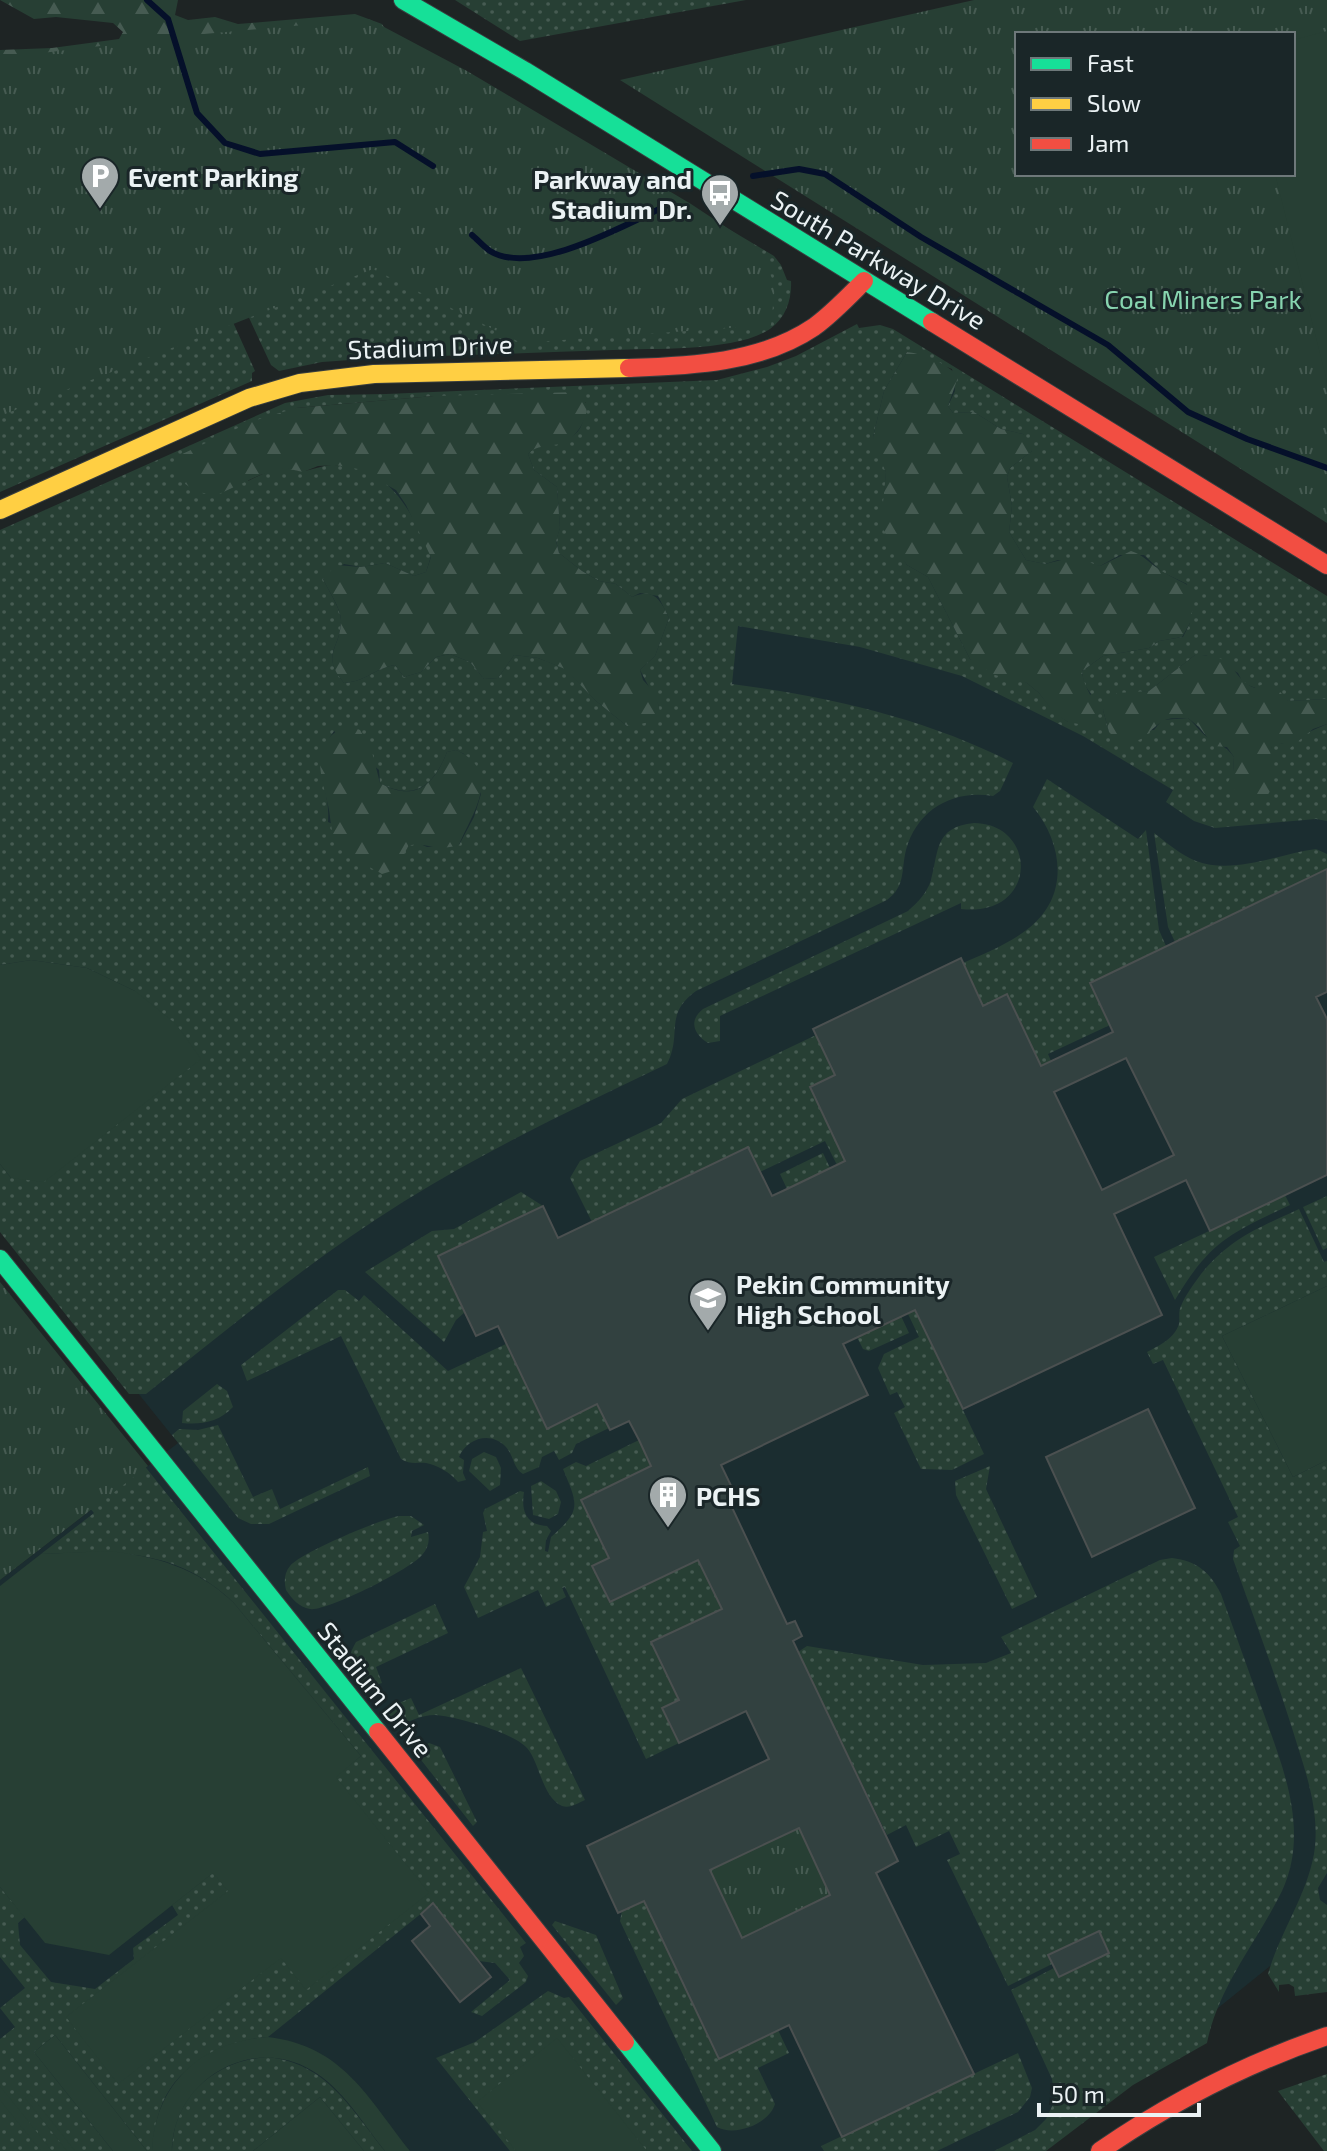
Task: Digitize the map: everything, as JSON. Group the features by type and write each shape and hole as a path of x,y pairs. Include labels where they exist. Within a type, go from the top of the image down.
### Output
{"street":[{"name":"South Parkway Drive","path":"403,0 525,71 1327,565"},
{"name":"Stadium Drive","path":"0,510 289,383 345,374 637,368 723,361 761,352 795,338 821,321 864,281"},
{"name":"Stadium Drive","path":"0,1259 712,2151"},
{"path":"1100,2151 1175,2101 1224,2075 1327,2036"}],"shaded area":[{"name":"Pekin Community High School","path":"881,338 1327,611 1327,1920 1041,2151 9,2151 0,2139 0,1580 178,1443 0,1221 0,541 765,382"}],"green space":[{"path":"0,0 178,0 175,15 188,20 215,17 238,24 355,14 382,24 389,36 0,72 0,50 52,48 119,39 123,32 113,23 56,17 34,19"},
{"path":"455,0 746,0 520,41"},
{"name":"Coal Miners Park","path":"974,0 1327,0 1327,523 620,80"},
{"path":"369,19 467,71 691,204 759,249 775,285 771,325 521,343 373,269 0,416 0,58 193,35"},
{"path":"1327,31 1327,382 1276,176 1295,176 1295,39"},
{"path":"707,216 774,256 787,280 791,281 789,301 776,325 737,342 672,349 411,357 408,349 381,350 378,358 322,362 279,371 271,365 238,294 305,263"},
{"path":"223,300 255,371 252,381 0,492 0,398"},
{"path":"857,324 859,328 880,325 893,329 1327,596 1327,699 1288,701 1243,683 1238,673 1206,655 1195,655 1149,691 1134,693 1103,710 1109,732 1154,730 1162,720 1188,718 1204,735 1231,753 1234,757 1233,772 1269,757 1272,745 1284,743 1327,724 1327,821 1316,819 1215,828 1194,821 1166,802 1173,790 1083,736 962,676 860,647 738,626 732,684 876,712 980,747 1013,763 1000,791 993,796 951,799 928,813 911,836 900,883 887,900 696,991 680,1008 667,1064 500,1146 403,1202 304,1270 146,1394 129,1394 0,1232 0,1164 11,1178 135,991 87,968 31,960 0,965 0,530 285,403 328,395 717,380 796,356","holes":["907,352 952,369 955,391 948,406 953,413 974,412 1001,429 1023,434 1032,451 1010,468 1007,477 1012,506 1009,532 1026,560 1045,564 1058,560 1100,566 1120,555 1144,555 1162,572 1187,584 1190,623 1183,637 1159,641 1149,648 1103,656 1082,671 1084,684 1091,694 1068,722 1054,712 1027,683 970,659 928,577 907,565 882,524 886,472 873,437 884,391","434,396 586,402 584,419 573,436 546,444 528,454 534,470 557,487 560,528 556,540 559,553 582,571 599,581 616,584 632,597 640,593 658,596 669,618 655,656 640,670 659,706 627,726 596,701 566,669 538,658 514,655 498,678 484,679 470,662 450,654 436,657 421,672 404,677 395,665 344,683 332,658 341,617 323,579 344,564 361,567 385,563 414,576 426,572 431,556 396,493 369,472 332,465 302,471 283,468 248,481 296,408","334,731 379,770 380,783 403,791 422,787 429,781 447,752 456,750 464,754 481,794 474,817 459,845 427,847 418,843 409,845 403,854 328,822 321,766 326,744"]},
{"path":"907,352 936,360 958,377 948,406 953,413 974,412 1001,429 1023,434 1031,443 1032,451 1010,468 1007,477 1012,506 1009,532 1026,560 1045,564 1074,557 1100,566 1131,551 1196,591 1190,623 1182,637 1159,641 1149,648 1103,656 1082,671 1096,711 1094,727 1068,722 1054,713 1027,683 995,675 970,659 928,577 907,565 888,539 881,524 886,472 874,447 873,437 884,391"},
{"path":"578,392 587,408 578,430 565,442 536,448 528,454 534,470 557,487 560,528 556,541 559,553 582,571 599,581 616,584 632,597 646,594 655,597 669,618 655,656 640,670 643,680 653,691 660,716 645,723 627,726 596,701 565,669 538,658 514,655 498,678 484,679 470,662 450,654 436,657 421,672 404,677 395,665 344,683 332,658 341,617 323,579 336,565 361,567 385,563 414,576 426,572 431,557 396,490 358,469 336,465 318,466 303,472 285,468 260,475 217,495 197,492 178,479 175,471 178,456 253,421 296,408 434,396"},
{"path":"1195,655 1220,658 1247,683 1255,688 1267,682 1274,685 1288,701 1327,699 1327,724 1313,729 1290,748 1284,743 1272,746 1273,784 1261,800 1250,803 1242,799 1228,782 1233,772 1234,757 1227,747 1214,746 1188,718 1164,720 1135,741 1120,743 1109,732 1103,710 1117,693 1149,691"},
{"path":"347,725 360,730 372,752 380,783 392,789 413,791 422,787 436,774 447,752 456,750 470,759 479,770 480,794 459,845 443,848 409,845 395,870 382,874 344,851 332,829 320,760 327,741"},
{"path":"1047,779 1138,839 1146,830 1159,930 1166,946 1090,983 1110,1025 1048,1054 1051,1061 1041,1066 1007,995 956,1019 963,963 1021,934 1042,915 1051,901 1058,869 1056,853 1043,821 1033,807"},
{"path":"974,823 995,827 1010,838 1019,853 1021,870 1016,886 1005,900 986,908 961,909 961,903 720,1016 720,1041 708,1043 699,1036 694,1023 703,1009 908,911 929,885 940,842 945,835 961,825"},
{"path":"1154,833 1185,856 1211,865 1241,865 1316,849 1327,854 1327,869 1175,942 1168,927"},
{"path":"31,960 87,968 135,991 176,1024 201,1059 44,1182 11,1178 0,1164 0,965"},
{"path":"816,1035 823,1049 861,1063 810,1088 845,1161 837,1165 825,1141 760,1172 748,1147 592,1222 570,1178 580,1161 661,1123 682,1099"},
{"path":"823,1153 830,1168 787,1189 780,1174"},
{"path":"521,1192 543,1206 438,1256 465,1312 456,1320 444,1342 365,1272 432,1231 454,1229"},
{"path":"1285,1195 1290,1205 1252,1223 1211,1251 1175,1300 1154,1257"},
{"path":"1327,1196 1327,1248 1323,1250 1303,1207"},
{"path":"1299,1209 1324,1262 1327,1261 1327,1286 1222,1336 1293,1477 1327,1460 1327,1873 1318,1888 1320,1900 1327,1905 1327,1992 1295,1996 1294,1987 1289,1984 1279,1985 1279,1992 1268,1974 1305,1885 1314,1854 1315,1821 1310,1790 1285,1707 1233,1559 1234,1550 1240,1546 1228,1522 1238,1517 1163,1360 1153,1364 1147,1352 1174,1334 1185,1297 1212,1261 1246,1235"},
{"path":"0,1282 148,1466 0,1580"},
{"path":"1327,1286 1327,1460 1293,1477 1222,1336"},
{"path":"338,1290 345,1290 359,1301 364,1295 448,1371 506,1344 547,1428 597,1405 609,1428 576,1444 572,1453 559,1460 554,1451 542,1457 539,1467 523,1474 517,1469 509,1450 500,1442 487,1438 473,1441 459,1457 464,1460 466,1480 458,1482 435,1466 401,1459 341,1336 247,1381 241,1365"},
{"path":"915,1310 984,1454 952,1470 921,1469 894,1413 905,1407 897,1392 890,1395 878,1368 884,1354 919,1337 908,1314"},
{"path":"901,1316 909,1333 869,1351 863,1349 857,1337"},
{"path":"217,1384 227,1391 233,1407 209,1421 182,1423 183,1411"},
{"path":"218,1425 253,1497 272,1489 280,1509 368,1467 370,1476 269,1524 251,1524 238,1518 172,1435 179,1429 198,1430"},
{"path":"639,1440 651,1466 581,1500 609,1558 592,1566 609,1602 698,1560 722,1609 651,1642 679,1700 662,1708 679,1743 646,1759 565,1587 562,1588 566,1597 546,1607 538,1590 478,1618 464,1587 480,1557 483,1532 487,1531 485,1509 520,1491 524,1492 526,1516 551,1531 546,1540 545,1551 548,1552 551,1537 568,1520 574,1506 563,1469 576,1462 586,1466"},
{"path":"484,1452 496,1457 501,1468 500,1485 490,1491 469,1471 472,1459"},
{"path":"143,1464 526,1943 520,1947 524,1956 519,1963 528,1976 526,1982 482,2016 471,2012 510,1980 495,1963 479,1961 433,1904 268,2037 233,2045 190,2067 179,2077 163,2102 152,2151 147,2151 55,2035 34,2052 113,2151 0,2151 0,2039 15,2027 0,2008 25,1988 0,1957 0,1887 25,1917 18,1923 20,1945 51,1982 95,1989 134,1959 133,1948 178,1915 172,1905 361,1756 233,1602 211,1584 189,1571 143,1556 94,1552 41,1554 94,1513 88,1506"},
{"path":"990,1466 986,1489 1037,1597 1012,1609 956,1495 955,1481"},
{"path":"541,1481 556,1491 561,1502 558,1514 549,1519 533,1515 531,1486"},
{"path":"399,1516 411,1516 424,1525 412,1531 411,1537 428,1532 429,1538 422,1555 402,1570 350,1597 319,1608 302,1606 286,1590 287,1572 297,1560 342,1537"},
{"path":"108,1551 159,1560 190,1572 233,1602 361,1756 336,1777 429,1893 306,1990 281,1958 118,2084 66,2017 228,1891 213,1873 109,1955 45,1943 0,1887 0,1586 41,1554"},
{"path":"1172,1558 1202,1569 1221,1594 1284,1772 1293,1820 1294,1843 1290,1867 1282,1891 1220,2003 1207,2043 1133,2085 1046,2151 994,2151 1035,2130 1046,2119 1055,2100 1052,2079 1011,1990 1054,1968 1059,1977 1109,1952 1098,1931 1048,1955 1052,1964 1008,1986 947,1860 960,1854 949,1831 916,1847 906,1825 887,1835 798,1652 807,1646 923,1665 986,1663 1011,1653 1001,1637 1160,1560"},
{"path":"435,1604 448,1633 376,1667 382,1683 364,1689 349,1662 356,1642"},
{"path":"521,1668 585,1800 574,1805 565,1807 555,1802 527,1748 510,1737 469,1722 435,1715 414,1719 395,1729 383,1713 411,1698 419,1715"},
{"path":"429,1743 440,1747 477,1822 473,1826 414,1751"},
{"path":"799,1828 830,1895 742,1938 710,1870"},
{"path":"644,1901 719,2058 778,2030 789,2053 758,2068 775,2104 759,2123 733,2130 717,2127 620,1921 622,1911"},
{"path":"555,1921 596,1935 623,1998 616,2005 552,1925"},
{"path":"548,1991 569,1997 692,2151 510,2151 436,2058 475,2042"},
{"path":"55,2035 147,2151 113,2151 34,2052"},
{"path":"268,2037 294,2042 335,2063 366,2094 410,2151 385,2151 342,2096 322,2077 288,2060 264,2058 240,2061 200,2085 186,2104 176,2126 172,2151 152,2151 162,2105 186,2070 222,2047"},
{"path":"557,2038 647,2151 516,2151 477,2102"},
{"path":"1018,2053 1032,2088 1030,2097 1018,2112 937,2151 824,2151 821,2146"},
{"path":"267,2057 306,2068 321,2078 348,2104 385,2151 364,2151 320,2097 253,2151 172,2151 180,2114 200,2085 230,2066"},
{"path":"1327,2074 1327,2151 1324,2151 1278,2091"},
{"path":"0,2086 52,2151 41,2151 0,2100"},
{"path":"30,2094 75,2151 67,2151 25,2098"},
{"path":"320,2097 364,2151 253,2151"}],"building":[{"name":"PCHS","path":"1327,869 1327,992 1316,997 1327,1019 1327,1175 1210,1231 1186,1180 1114,1214 1162,1315 963,1409 915,1310 843,1344 868,1395 721,1465 736,1496 728,1499 787,1624 795,1621 802,1636 793,1641 898,1861 876,1873 974,2074 842,2137 789,2025 719,2059 644,1901 618,1913 587,1846 769,1759 746,1711 679,1743 662,1708 679,1700 651,1642 722,1609 698,1560 610,1602 592,1566 609,1558 581,1500 651,1466 639,1440 629,1421 610,1430 597,1404 547,1429 498,1326 476,1336 438,1256 543,1206 558,1238 748,1147 772,1196 845,1161 810,1087 835,1075 813,1029 961,958 983,1006 1007,994 1041,1066 1113,1032 1090,983","holes":["1126,1058 1174,1155 1102,1190 1054,1092","799,1828 830,1895 742,1938 710,1870"]},
{"path":"1148,1409 1195,1508 1092,1557 1046,1457"},
{"path":"433,1903 491,1977 460,2002 412,1941 430,1926 421,1914"},
{"path":"1099,1931 1109,1953 1059,1977 1048,1955"}],"waterway":[{"path":"147,0 168,19 197,113 225,143 260,154 395,142 433,166"},
{"path":"753,176 799,169 825,174 921,237 1108,345 1188,412 1247,439 1327,468"},
{"path":"472,235 490,251 509,257 531,258 556,253 608,234 672,203"}],"traffic: fast":[{"path":"403,0 525,71 932,322"},
{"path":"0,1259 378,1732"},
{"path":"625,2042 712,2151"}],"traffic: slow":[{"path":"0,510 249,398 300,383 374,374 629,368"}],"traffic: jam":[{"path":"629,368 701,364 771,348 814,327 864,281"},
{"path":"932,322 1327,565"},
{"path":"378,1732 625,2042"},
{"path":"1100,2151 1154,2116 1209,2086 1327,2036"}],"place":[{"name":"Event Parking","path":"100,210"},
{"name":"Parkway and Stadium Dr.","path":"720,227"},
{"name":"Pekin Community High School","path":"708,1332"},
{"name":"PCHS","path":"668,1529"}]}
